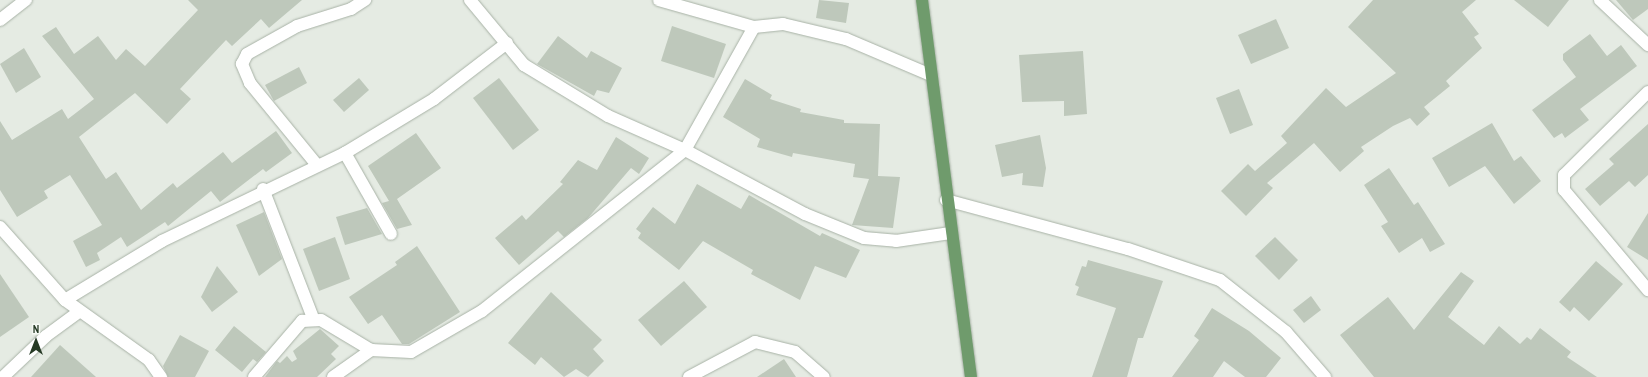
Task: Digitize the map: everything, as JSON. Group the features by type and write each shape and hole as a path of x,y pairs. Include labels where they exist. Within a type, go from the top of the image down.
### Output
{"main road":[{"path":"922,0 950,233 971,377"}],"street":[{"path":"0,20 26,0"},
{"path":"317,165 250,83 242,64 247,54 297,26 351,9 365,0"},
{"path":"470,0 524,64 608,116 685,150 805,214 864,238 896,241 950,233"},
{"path":"659,0 754,27 783,24 846,39 931,75"},
{"path":"1600,0 1648,45"},
{"path":"254,377 302,321 313,318 321,320 371,350 411,352 482,311 685,150 754,27"},
{"path":"65,300 162,241 263,189 345,152 434,99 507,43"},
{"path":"1648,92 1564,175 1564,190 1648,290"},
{"path":"345,152 391,234"},
{"path":"263,189 313,318"},
{"path":"946,200 1128,249 1220,280 1286,332 1325,377"},
{"path":"0,227 65,300 149,360 161,377"},
{"path":"3,377 46,336 80,311"},
{"path":"689,377 755,342 795,352 824,377"},
{"path":"333,377 371,350"}],"building":[{"path":"188,0 302,0 269,28 261,19 232,46 226,40 180,89 191,99 167,124 135,93 79,137 106,179 116,172 141,210 173,183 177,188 223,152 232,163 276,131 292,153 266,172 263,169 220,202 211,191 168,226 165,222 127,247 121,237 97,253 100,260 86,267 73,241 102,225 70,175 44,191 48,198 17,217 0,190 0,121 12,140 62,109 68,119 94,99 42,36 56,27 74,54 98,36 116,60 126,49 145,66 198,10"},
{"path":"819,0 849,3 846,23 816,18"},
{"path":"1373,0 1476,0 1462,12 1479,34 1474,37 1482,48 1446,81 1450,86 1424,107 1430,114 1417,126 1410,118 1393,126 1361,147 1364,151 1340,172 1314,143 1267,183 1273,188 1246,216 1221,191 1248,164 1255,171 1287,143 1281,136 1326,88 1346,107 1396,73 1348,27"},
{"path":"1514,0 1569,0 1548,27"},
{"path":"1616,0 1648,0 1648,9 1633,20"},
{"path":"1276,19 1289,48 1251,64 1238,35"},
{"path":"672,26 726,44 714,78 661,61"},
{"path":"1590,34 1607,56 1621,45 1637,66 1580,109 1589,120 1565,138 1562,133 1554,138 1532,110 1576,77 1563,60 1563,54"},
{"path":"558,36 587,58 591,51 622,68 609,93 597,90 594,96 537,64"},
{"path":"24,48 41,77 16,93 0,64"},
{"path":"1083,51 1087,114 1064,116 1064,101 1022,102 1019,55"},
{"path":"299,67 307,83 274,101 265,85"},
{"path":"359,78 369,90 344,112 333,100"},
{"path":"499,78 539,130 513,150 473,98"},
{"path":"745,79 772,95 770,99 801,109 800,112 844,120 844,123 880,124 878,176 900,177 893,228 852,225 869,179 853,177 855,164 793,153 792,157 757,147 760,139 723,117"},
{"path":"1239,89 1253,125 1230,134 1216,98"},
{"path":"1492,123 1514,161 1521,156 1541,181 1514,204 1485,166 1449,187 1432,158"},
{"path":"1648,124 1648,175 1635,187 1629,181 1600,206 1585,189 1614,164 1609,159"},
{"path":"416,133 441,168 397,199 412,225 397,229 382,203 389,201 368,166"},
{"path":"1040,135 1046,168 1043,187 1022,185 1023,173 1002,177 995,145"},
{"path":"616,137 649,158 639,174 631,168 588,218 564,237 558,231 519,265 495,238 522,215 526,220 563,184 560,182 578,160 597,170"},
{"path":"1389,168 1414,205 1418,202 1445,244 1430,252 1422,238 1399,253 1381,226 1388,222 1364,185"},
{"path":"697,184 741,209 749,195 820,236 822,233 860,250 846,278 815,266 800,300 751,274 753,270 703,241 679,270 638,238 641,233 636,229 653,207 675,224"},
{"path":"367,208 382,234 345,245 336,217"},
{"path":"264,212 282,259 259,276 236,225"},
{"path":"1648,213 1648,260 1627,247"},
{"path":"335,237 350,279 319,291 303,249"},
{"path":"1275,237 1298,260 1279,280 1255,256"},
{"path":"417,246 460,312 409,344 402,344 382,315 368,324 349,297 397,265 395,262"},
{"path":"1088,260 1163,281 1143,338 1138,338 1127,377 1092,377 1116,308 1076,295 1079,287 1075,285 1082,266 1086,267"},
{"path":"1596,261 1623,284 1589,321 1574,307 1570,312 1559,302"},
{"path":"217,266 238,292 212,312 201,297"},
{"path":"1461,272 1474,281 1448,317 1484,345 1499,326 1520,344 1527,337 1531,340 1540,328 1571,352 1567,357 1597,377 1374,377 1340,335 1388,297 1414,330"},
{"path":"0,274 29,317 0,337"},
{"path":"684,281 707,307 661,346 638,320"},
{"path":"551,292 602,340 593,349 604,361 588,377 576,369 564,377 541,357 535,365 508,343"},
{"path":"1311,296 1321,310 1304,323 1293,310"},
{"path":"1212,308 1249,331 1281,358 1266,377 1245,377 1224,361 1213,377 1172,377 1199,340 1194,336"},
{"path":"234,326 266,352 257,362 253,359 242,372 215,350"},
{"path":"320,329 339,346 331,354 336,359 317,377 265,377 277,361 280,363 287,356 292,362 297,359 293,351"},
{"path":"180,335 209,351 195,377 168,377 163,366"},
{"path":"60,345 96,377 31,377"},
{"path":"784,359 796,377 757,377"}]}
